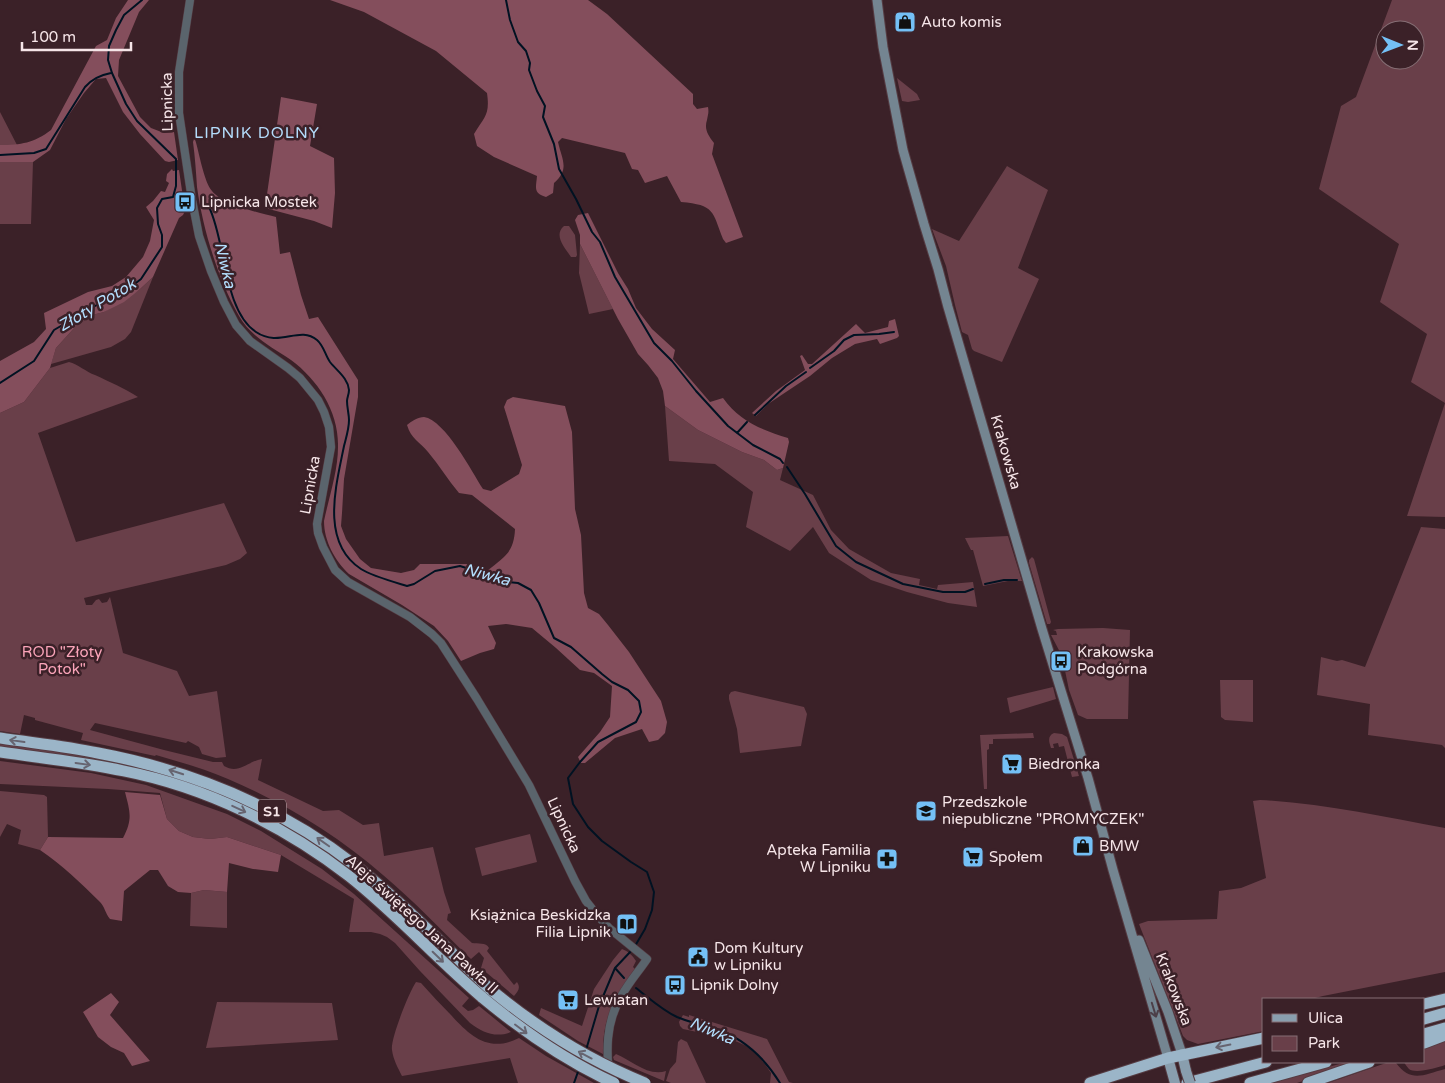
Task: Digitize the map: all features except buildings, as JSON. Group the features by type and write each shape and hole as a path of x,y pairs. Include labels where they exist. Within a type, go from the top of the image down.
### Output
{"highway":[{"name":"Aleje świętego Jana Pawła II","path":"0,738 97,752 151,765 199,780 272,811 312,834 362,871 389,894 487,994 541,1043 612,1083"},
{"name":"Aleje świętego Jana Pawła II","path":"0,752 96,766 148,777 196,791 267,823 305,845 348,876 384,906 460,979 573,1048 645,1083"},
{"path":"1425,1004 1445,999"},
{"path":"1425,1019 1445,1013"},
{"path":"1425,1034 1445,1028"},
{"path":"1425,1043 1445,1035"},
{"path":"1090,1083 1182,1054 1262,1038"},
{"path":"1188,1083 1262,1063"},
{"path":"1250,1083 1322,1063"},
{"path":"1308,1083 1366,1063"}],"main road":[{"name":"Krakowska","path":"877,0 883,47 895,112 910,177 1042,629 1088,778 1174,1079"},
{"name":"Krakowska","path":"1124,907 1168,1012 1182,1054 1188,1083"}],"street":[{"name":"Lipnicka","path":"190,0 179,72 179,105 183,145 199,236 211,271 236,325 250,341 300,378 318,400 324,412 329,427 331,447 317,524 323,547 335,570 348,582 406,614 423,626 441,643 529,785 586,901 601,920 646,959 620,997 611,1018 607,1042 612,1083"}],"green space":[{"path":"1392,0 1445,0 1445,403 1411,382 1427,334 1380,302 1399,244 1319,189 1341,106 1356,97 1375,46 1375,70 1425,70 1425,20 1385,20"},
{"path":"897,78 917,94 920,100 902,101"},
{"path":"0,112 17,145 0,145"},
{"path":"0,162 33,162 31,224 0,224"},
{"path":"1007,166 1048,190 1018,268 1039,279 1002,362 974,351 968,335 962,332 946,266 932,229 959,241"},
{"path":"564,226 569,226 575,235 576,257 571,257 561,242 560,233"},
{"path":"580,244 613,309 589,314 579,273"},
{"path":"153,277 131,332 125,339 111,347 51,364 56,348 76,326 92,315 104,312 139,290"},
{"name":"ROD \"Złoty Potok\"","path":"69,362 138,397 38,433 76,542 224,503 247,553 240,559 226,565 84,598 86,605 92,605 99,599 102,603 107,602 110,597 123,653 177,671 189,696 217,691 226,757 216,758 202,754 199,747 188,741 186,743 95,723 90,730 213,762 222,762 224,766 234,769 262,759 258,780 323,811 339,810 363,825 379,823 384,856 433,847 451,913 448,914 447,920 472,943 488,946 487,951 514,985 517,982 519,986 514,996 481,968 484,958 479,952 471,959 406,895 365,860 329,833 269,798 201,769 156,755 81,740 83,733 35,720 35,718 24,715 20,734 0,731 0,413 24,402 50,368"},
{"path":"1445,403 1445,517 1407,516"},
{"path":"665,406 698,430 742,452 764,460 777,470 783,468 780,480 813,495 831,530 849,549 891,573 920,579 919,585 937,589 938,585 973,582 977,607 948,603 871,580 829,553 813,527 790,551 746,527 753,492 715,464 669,461"},
{"path":"1421,527 1445,529 1445,748 1442,745 1368,735 1370,704 1317,695 1321,657 1337,661 1342,660 1365,667"},
{"path":"1008,536 1022,581 1008,581 983,586 973,550 971,550 965,538"},
{"path":"1032,557 1050,624 1047,624 1029,563"},
{"path":"1103,628 1130,630 1128,719 1087,719 1078,715 1069,690 1062,656 1051,635 1057,635 1056,631 1053,630 1058,629"},
{"path":"1220,680 1253,680 1253,722 1225,720 1221,717"},
{"path":"1053,687 1056,699 1010,713 1007,698"},
{"path":"735,691 804,707 807,714 801,746 740,753 737,729 729,699 731,692"},
{"path":"1033,733 1034,738 993,739 993,744 989,744 989,749 987,750 987,789 984,789 980,735"},
{"path":"1054,733 1067,737 1079,776 1072,777 1064,746 1059,747 1058,743 1053,744 1054,748 1051,748 1049,737"},
{"path":"0,744 71,753 154,770 245,803 321,845 383,894 488,992 486,995 390,905 216,794 0,748"},
{"path":"0,761 91,773 146,785 227,814 261,831 322,869 354,894 469,998 462,1006 468,1011 479,1006 511,1032 500,1035 490,1034 470,1023 395,943 387,937 371,932 349,932 354,899 281,855 227,837 210,839 193,837 179,831 167,819 160,793 0,784"},
{"path":"0,791 44,795 47,797 48,837 40,850 18,844 21,830 7,824 0,837"},
{"path":"1260,800 1330,807 1445,828 1445,972 1315,998 1262,998 1262,1031 1198,1044 1187,1040 1183,1036 1139,924 1148,921 1217,919 1219,891 1241,888 1266,878 1253,801"},
{"path":"530,834 537,862 482,876 475,848"},
{"path":"204,890 227,892 227,928 190,926 191,893"},
{"path":"622,949 636,961 633,967 635,969 611,1008 605,1029 603,1054 578,1041 539,1015 541,1008 582,1026 594,989"},
{"path":"416,982 421,983 473,1036 490,1043 499,1044 519,1038 546,1056 594,1083 518,1083 510,1058 402,1076 393,1057 392,1045 409,995"},
{"path":"217,1002 332,1003 338,1040 206,1048"},
{"path":"683,1015 689,1017 689,1015 767,1039 789,1082 793,1083 770,1083 771,1073 751,1049 728,1039 683,1029 679,1022"},
{"path":"681,1039 687,1042 706,1083 671,1083 666,1081 670,1069 676,1062 678,1042"},
{"path":"1445,1039 1445,1065 1421,1071 1409,1069 1404,1063 1425,1063 1425,1047"},
{"path":"616,1054 646,1070 653,1072 666,1071 664,1081 614,1060 613,1057"},
{"path":"1343,1063 1355,1063 1297,1083 1269,1083"},
{"path":"1386,1063 1396,1063 1407,1073 1418,1076 1445,1069 1445,1083 1328,1083"}],"shaded area":[{"path":"128,0 149,0 139,12 119,60 118,76 140,117 151,128 164,133 174,132 178,160 165,161 140,134 123,112 106,78 96,79 84,93 66,119 50,150 33,162 0,162 0,145 27,142 39,138 51,130 96,46 107,40 116,18"},
{"path":"330,0 588,0 607,14 693,94 693,104 697,109 708,107 706,129 714,143 712,154 743,237 726,243 711,211 700,205 681,202 667,176 645,183 638,170 632,169 625,153 562,138 558,142 564,164 562,173 554,183 553,193 546,197 539,194 536,190 537,176 494,157 477,146 474,134 487,111 487,93 436,51 364,12"},
{"path":"281,97 317,104 310,146 334,158 335,193 332,228 314,221 265,208"},
{"path":"194,139 209,187 217,196 241,207 276,217 280,254 290,252 309,319 318,317 358,380 358,397 344,479 341,526 346,539 360,559 371,568 401,573 414,570 420,564 468,564 487,571 507,554 513,544 515,529 472,495 459,493 428,452 413,437 407,425 424,417 441,427 483,489 491,491 519,474 522,465 504,407 507,400 513,397 565,406 572,432 575,509 581,535 584,593 588,608 599,614 608,625 629,652 661,701 667,722 665,733 658,740 649,742 642,729 615,738 585,763 581,763 578,757 600,732 610,717 612,686 594,673 580,670 532,628 506,624 488,626 496,643 494,649 461,661 448,641 434,626 349,574 339,563 328,543 324,528 338,456 337,434 331,409 310,377 291,360 262,341 250,330 231,302 212,254 203,220 197,187"},
{"path":"172,169 173,171 179,170 185,211 179,218 153,277 124,302 104,312 92,315 76,326 56,348 50,368 24,402 0,413 0,361 34,342 46,329 44,313 88,292 112,286 126,277 143,257 150,241 154,220 146,207 161,191 165,192 169,183 166,181 167,174"},
{"path":"588,213 636,308 652,329 675,350 673,359 710,402 723,398 736,413 752,424 788,438 789,442 783,468 777,470 764,460 742,452 698,430 665,406 663,391 658,378 638,354 580,244 580,235 575,220 578,215"},
{"path":"895,319 899,336 897,338 880,344 877,339 855,344 832,358 810,376 768,404 756,416 752,413 776,391 805,370 800,356 802,355 808,364 812,364 856,324 865,333 888,327 889,321"},
{"path":"125,792 160,795 167,819 179,831 193,837 210,839 227,837 281,855 278,872 253,869 229,863 227,892 204,890 191,893 178,892 168,886 158,870 150,870 124,891 122,921 110,919 102,904 93,895 64,868 40,850 48,837 123,838 130,815"},
{"path":"111,993 119,1002 110,1015 150,1061 132,1066 124,1053 111,1047 98,1037 83,1012"}],"waterway":[{"name":"Niwka","path":"142,0 124,15 109,46 108,60 126,104 137,121 176,159"},
{"path":"506,0 510,20 518,42 526,51 530,63 529,70 545,106 543,117 554,144 559,169 592,232 600,242 615,277 654,343 728,426 753,445 780,459 783,463"},
{"path":"0,155 34,153 46,149 85,87 96,78 111,73"},
{"name":"Złoty Potok","path":"0,383 34,361 54,330 107,299 123,293 141,279 162,247 162,235 158,224 157,208 162,199 173,197 176,186 176,159"},
{"name":"Niwka","path":"209,207 215,221 231,292 245,322 256,332 265,336 281,338 303,335 317,340 330,362 344,378 348,386 349,418 335,495 334,512 335,529 340,544 348,558 366,572 407,586 414,584 435,571 460,566 500,581 518,583 531,590 539,603 554,638 571,647 612,682 628,690 639,701 641,712 636,722 598,742 568,778 573,804 588,827 602,841 647,872 654,892 652,910 645,929 635,946"},
{"path":"810,368 834,351 844,340 854,335 894,332"},
{"path":"755,415 786,386 806,372"},
{"path":"737,433 747,422"},
{"path":"787,467 836,546 856,562 903,584 943,592 965,592 973,589"},
{"path":"985,584 1004,580 1017,580"},
{"name":"Niwka","path":"624,978 615,968 632,950"},
{"name":"Niwka","path":"586,1050 599,1006 615,968"},
{"name":"Niwka","path":"636,988 677,1017 714,1028 735,1037 760,1057 780,1083"},
{"name":"Niwka","path":"574,1083 579,1069"}],"place":[{"name":"Auto komis","path":"905,22"},
{"name":"Lipnicka Mostek","path":"185,202"},
{"name":"Krakowska Podgórna","path":"1061,661"},
{"name":"Biedronka","path":"1012,764"},
{"name":"Przedszkole niepubliczne \"PROMYCZEK\"","path":"926,811"},
{"name":"BMW","path":"1083,846"},
{"name":"Społem","path":"973,857"},
{"name":"Apteka Familia W Lipniku","path":"887,859"},
{"name":"Książnica Beskidzka Filia Lipnik","path":"627,924"},
{"name":"Dom Kultury w Lipniku","path":"698,957"},
{"name":"Lipnik Dolny","path":"675,985"},
{"name":"Lewiatan","path":"568,1000"}],"district":[{"name":"LIPNIK DOLNY","path":"257,133"}]}
